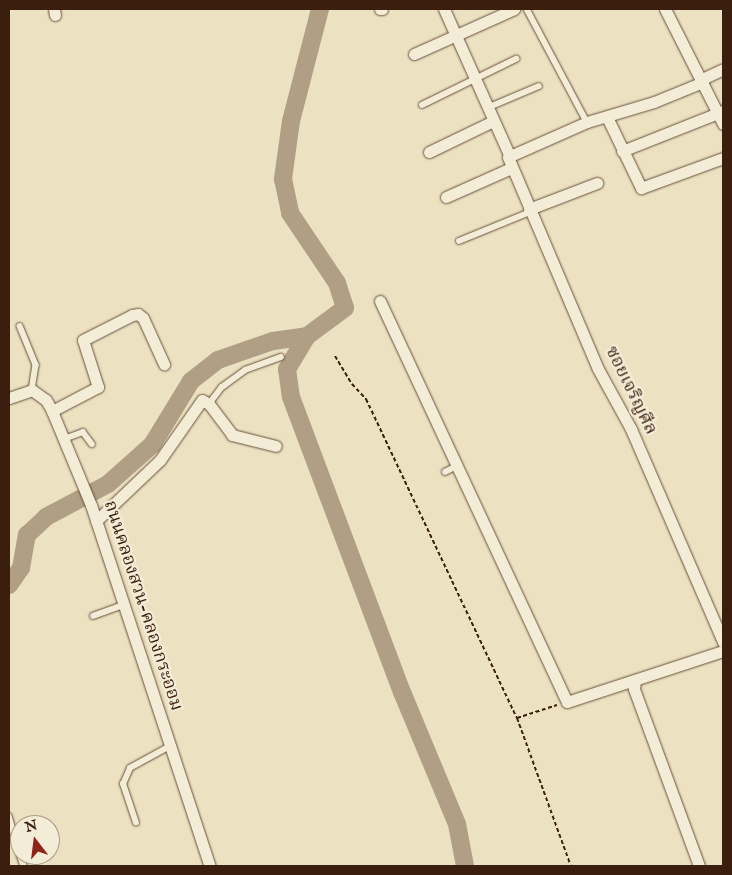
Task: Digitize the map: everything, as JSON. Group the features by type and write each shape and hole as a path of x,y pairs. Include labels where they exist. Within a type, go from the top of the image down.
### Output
{"street":[{"name":"ซอยเจริญศีล","path":"444,9 474,80 509,154 511,168 598,368 631,430 723,642"},
{"path":"414,54 514,9"},
{"path":"622,151 722,116 665,9"},
{"path":"509,154 587,122 607,117 703,80 723,70"},
{"path":"607,117 636,183 643,188 723,158"},
{"path":"430,152 493,121"},
{"path":"446,196 511,168"},
{"path":"530,211 597,182"},
{"path":"380,301 567,702 723,651"},
{"path":"52,411 98,387 83,340 132,315 138,314 143,318 164,364"},
{"path":"9,398 32,390"},
{"name":"ถนนคลองสวน-คลองกระออม","path":"32,390 46,400 52,411 91,505 210,866"},
{"path":"96,521 160,460 200,401 209,404 232,435 276,446"},
{"path":"634,680 634,689 699,866"}],"lane":[{"path":"527,9 587,122"},
{"path":"422,105 516,58"},
{"path":"487,108 539,86"},
{"path":"459,241 530,211"},
{"path":"20,326 36,365 32,390"},
{"path":"209,404 222,387 245,370 281,357"},
{"path":"64,439 83,432 92,444"},
{"path":"445,472 457,466"},
{"path":"93,616 124,605"},
{"path":"136,823 122,784 130,768 170,746"}],"path":[{"path":"336,356 352,384 366,399 517,718 571,866"},
{"path":"517,718 567,702"}],"waterway":[{"path":"320,9 291,121 283,179 290,213 337,283 345,308 307,336 287,369 291,397 402,692 457,824 465,866"},
{"path":"9,585 21,568 27,535 46,517 108,484 152,445 191,381 218,360 273,341 307,336"}]}
